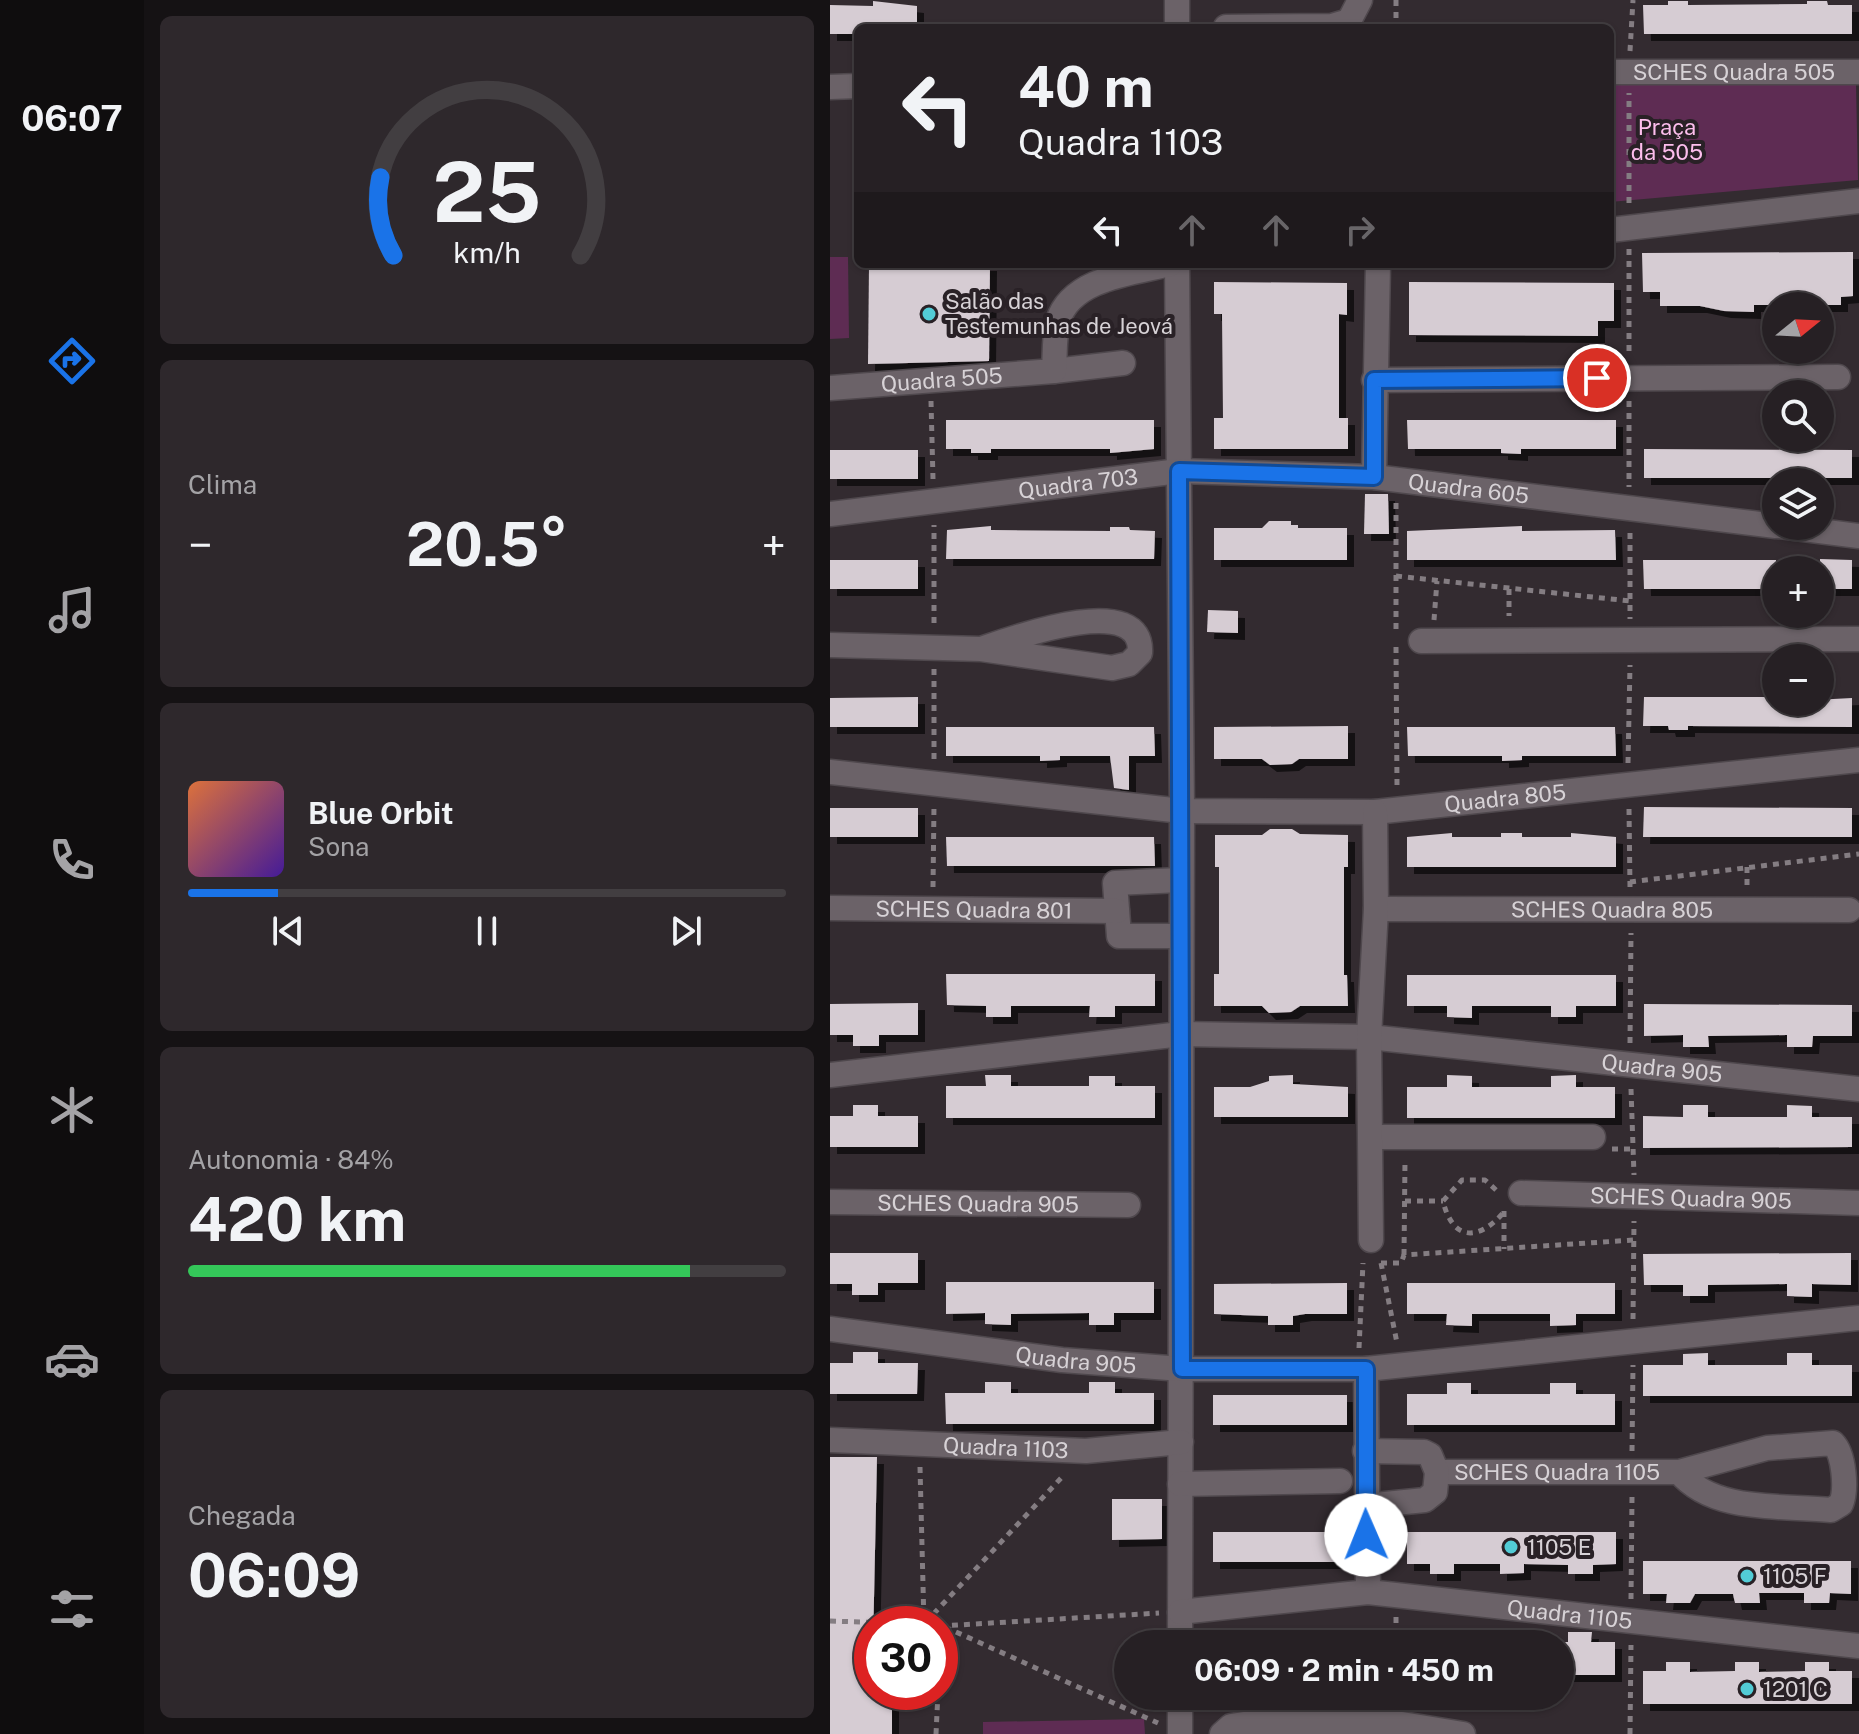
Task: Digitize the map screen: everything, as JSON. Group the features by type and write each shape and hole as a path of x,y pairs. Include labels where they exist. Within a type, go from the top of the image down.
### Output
{"street":[{"path":"1177,0 1177,24"},
{"path":"1339,24 1349,21 1360,0"},
{"name":"SCHES Quadra 505","path":"1619,72 1859,72"},
{"path":"830,87 854,86"},
{"path":"1619,229 1859,201"},
{"path":"1177,268 1182,811 1180,1630"},
{"path":"1374,477 1378,268"},
{"path":"1054,371 1058,323 1066,304 1078,293 1124,270"},
{"name":"Quadra 505","path":"830,388 1123,363"},
{"path":"1374,380 1838,377"},
{"name":"Quadra 703","path":"830,514 1179,471 1374,477"},
{"name":"Quadra 605","path":"1374,477 1762,524"},
{"name":"Quadra 605","path":"1834,533 1859,536"},
{"path":"830,645 981,649 1112,668 1129,664 1140,653 1141,639 1134,628 1123,622 1101,621 1055,627 981,649"},
{"path":"1427,641 1859,639"},
{"name":"Quadra 805","path":"1375,812 1859,760"},
{"path":"830,772 1182,811 1375,812 1376,909 1369,1037 1371,1240"},
{"path":"1180,880 1115,883 1119,936 1180,936"},
{"name":"SCHES Quadra 801","path":"830,908 1117,911"},
{"name":"SCHES Quadra 805","path":"1376,909 1849,910"},
{"name":"Quadra 905","path":"830,1075 1181,1034 1369,1037 1859,1089"},
{"path":"1371,1137 1593,1137"},
{"name":"SCHES Quadra 905","path":"1513,1197 1635,1196 1859,1203"},
{"name":"SCHES Quadra 905","path":"830,1202 1128,1205"},
{"path":"1182,1369 1362,1369 1859,1318"},
{"name":"Quadra 905","path":"830,1329 1062,1360 1182,1369"},
{"path":"1180,1612 1368,1592 1362,1369"},
{"name":"Quadra 1103","path":"830,1440 1086,1451 1181,1442"},
{"name":"SCHES Quadra 1105","path":"1437,1472 1679,1472 1767,1448 1833,1443 1839,1449 1844,1493 1841,1504 1831,1510 1719,1500 1689,1484 1679,1472"},
{"path":"1365,1451 1424,1452 1430,1455 1437,1472 1435,1492 1425,1500 1365,1506"},
{"path":"1180,1484 1340,1481"},
{"name":"Quadra 1105","path":"1368,1592 1859,1646"},
{"path":"1180,1710 1180,1733"},
{"path":"1222,1734 1240,1723 1265,1723 1402,1724 1463,1734"}],"path":[{"path":"1396,0 1396,24"},
{"path":"1630,1734 1635,1196 1630,1065 1629,378 1619,229 1619,72 1633,0"},
{"path":"1396,576 1630,601"},
{"path":"1427,641 1437,581"},
{"path":"1630,882 1859,854"},
{"path":"1362,1369 1362,1263 1401,1263 1404,1255 1405,1151"},
{"path":"1443,1201 1455,1184 1473,1178 1513,1197"},
{"path":"1405,1201 1443,1201"},
{"path":"1443,1201 1452,1225 1463,1232 1486,1230 1504,1212"},
{"path":"1371,1240 1381,1263 1395,1323 1398,1366"},
{"path":"1404,1255 1634,1240"},
{"path":"919,1446 923,1606"},
{"path":"941,1606 1086,1451"},
{"path":"958,1625 1180,1612"},
{"path":"830,1621 854,1622"},
{"path":"958,1634 1180,1733"},
{"path":"936,1734 937,1710"}],"green space":[{"name":"Praça da 505","path":"1614,83 1856,85 1858,180 1614,202"},
{"path":"830,257 848,257 849,338 830,339"},
{"path":"1144,1719 1145,1734 983,1734 983,1722"}],"building":[{"path":"873,1 917,6 917,24 854,24 854,34 830,34 830,5 873,6"},
{"path":"1668,1 1688,1 1688,5 1807,4 1807,1 1827,1 1828,5 1852,5 1852,34 1644,34 1643,5 1668,5"},
{"path":"1853,252 1853,296 1841,297 1841,305 1834,305 1834,292 1762,292 1762,305 1754,305 1754,312 1700,306 1660,306 1660,292 1643,292 1642,253"},
{"name":"Salão das Testemunhas de Jeová","path":"869,268 990,268 989,361 868,364"},
{"path":"1214,282 1347,283 1347,315 1339,314 1339,418 1348,418 1348,449 1214,449 1214,418 1223,418 1222,314 1214,314"},
{"path":"1409,282 1614,283 1614,321 1598,321 1598,336 1409,335"},
{"path":"946,420 1154,420 1154,449 1110,453 1110,449 991,449 991,453 971,453 971,449 946,449"},
{"path":"1407,420 1616,420 1616,449 1521,449 1521,454 1501,453 1501,449 1408,449"},
{"path":"1644,449 1762,450 1762,452 1852,450 1852,478 1834,478 1834,468 1762,468 1762,478 1644,478"},
{"path":"830,450 918,450 918,479 830,479"},
{"path":"1365,494 1388,494 1389,534 1364,534"},
{"path":"1269,521 1291,521 1291,525 1298,525 1298,528 1347,528 1347,560 1214,560 1214,528 1262,528"},
{"path":"991,526 991,530 1110,531 1110,527 1129,527 1130,530 1155,531 1154,559 946,559 947,530"},
{"path":"1522,526 1522,531 1615,530 1616,560 1407,560 1407,531"},
{"path":"1834,559 1852,560 1852,589 1834,589"},
{"path":"830,560 918,560 918,589 830,589"},
{"path":"1643,560 1762,560 1762,589 1644,589"},
{"path":"1208,610 1238,611 1238,633 1207,632"},
{"path":"918,697 918,727 830,727 830,698"},
{"path":"1644,697 1762,697 1762,716 1834,716 1834,699 1852,698 1852,727 1688,726 1688,730 1669,730 1668,726 1643,726"},
{"path":"1348,726 1348,759 1299,759 1292,764 1270,765 1262,759 1214,759 1214,727"},
{"path":"946,727 1154,727 1155,756 1129,756 1129,790 1114,788 1110,756 1060,756 1060,760 1040,761 1040,756 946,756"},
{"path":"1407,727 1615,727 1616,756 1522,756 1522,760 1502,761 1502,756 1408,756"},
{"path":"1644,807 1852,808 1852,837 1643,837"},
{"path":"830,808 918,808 918,837 830,837"},
{"path":"1270,829 1292,829 1300,834 1348,835 1348,867 1344,867 1344,975 1347,975 1348,1006 1300,1006 1291,1012 1269,1013 1262,1006 1214,1006 1214,974 1219,974 1219,867 1215,867 1215,835 1262,835"},
{"path":"1452,833 1452,837 1501,837 1501,833 1522,833 1522,837 1571,837 1571,833 1616,837 1616,867 1407,867 1407,837"},
{"path":"946,837 1154,837 1155,866 947,866"},
{"path":"946,974 1155,974 1155,1006 1115,1006 1115,1017 1089,1017 1090,1006 1011,1006 1011,1017 986,1017 986,1006 947,1005"},
{"path":"1407,975 1616,975 1616,1006 1576,1006 1576,1017 1551,1017 1551,1006 1472,1006 1472,1018 1447,1017 1447,1006 1407,1006"},
{"path":"918,1003 918,1035 879,1035 879,1046 853,1046 853,1035 830,1035 830,1004"},
{"path":"1644,1004 1852,1005 1852,1036 1813,1036 1812,1047 1787,1047 1787,1035 1708,1036 1709,1047 1683,1047 1683,1035 1644,1036"},
{"path":"985,1075 1011,1075 1011,1086 1089,1086 1089,1076 1115,1076 1115,1086 1155,1086 1155,1118 946,1118 946,1086 986,1086"},
{"path":"1293,1075 1293,1084 1348,1087 1348,1117 1214,1117 1214,1087 1250,1087 1269,1081 1269,1076"},
{"path":"1447,1075 1472,1076 1472,1087 1551,1087 1551,1076 1576,1075 1576,1087 1615,1087 1615,1118 1407,1118 1407,1087 1447,1087"},
{"path":"853,1105 878,1105 878,1116 918,1116 918,1147 830,1147 830,1116 853,1116"},
{"path":"1683,1105 1708,1105 1708,1117 1787,1117 1787,1105 1812,1106 1812,1117 1852,1117 1852,1147 1643,1148 1643,1116 1683,1117"},
{"path":"830,1253 918,1253 918,1283 878,1283 878,1295 852,1295 852,1284 830,1284"},
{"path":"1851,1253 1851,1285 1812,1284 1812,1297 1787,1296 1787,1284 1708,1285 1708,1296 1683,1296 1683,1285 1644,1285 1643,1254"},
{"path":"946,1282 1154,1282 1154,1313 1114,1313 1114,1325 1089,1325 1089,1313 1011,1314 1011,1325 985,1324 985,1313 946,1314"},
{"path":"1347,1283 1347,1314 1305,1314 1293,1316 1293,1325 1268,1325 1268,1316 1214,1314 1214,1284"},
{"path":"1407,1283 1615,1283 1615,1314 1576,1314 1576,1325 1550,1326 1550,1314 1472,1314 1472,1326 1446,1325 1447,1314 1407,1314"},
{"path":"853,1352 878,1352 878,1363 918,1363 917,1394 830,1394 830,1363 853,1363"},
{"path":"1708,1353 1708,1365 1787,1365 1787,1353 1812,1353 1812,1365 1852,1365 1852,1396 1643,1396 1643,1365 1683,1365 1683,1354"},
{"path":"985,1382 1011,1382 1011,1393 1089,1393 1089,1382 1115,1382 1115,1393 1154,1393 1154,1424 946,1424 945,1393 985,1393"},
{"path":"1447,1383 1471,1383 1471,1394 1550,1394 1550,1383 1576,1383 1576,1394 1615,1394 1615,1425 1407,1425 1407,1394 1447,1394"},
{"path":"1213,1395 1347,1395 1347,1425 1213,1425"},
{"path":"830,1457 877,1457 874,1606 854,1606 854,1710 892,1710 892,1734 830,1734"},
{"path":"1112,1499 1162,1499 1162,1539 1112,1540"},
{"path":"1213,1532 1347,1532 1347,1562 1213,1562"},
{"name":"1105 E","path":"1407,1532 1616,1532 1616,1564 1593,1565 1593,1574 1568,1574 1568,1565 1524,1564 1524,1573 1500,1574 1500,1564 1454,1564 1454,1574 1430,1574 1430,1564 1407,1564"},
{"name":"1105 F","path":"1643,1561 1851,1561 1851,1594 1830,1593 1829,1603 1804,1603 1804,1593 1759,1593 1760,1603 1735,1603 1733,1594 1695,1594 1690,1603 1666,1603 1667,1594 1643,1594"},
{"path":"1574,1632 1592,1632 1591,1642 1615,1642 1615,1675 1574,1675"},
{"name":"1201 C","path":"1666,1662 1690,1662 1690,1672 1735,1671 1735,1662 1759,1662 1759,1672 1805,1671 1805,1662 1829,1662 1829,1671 1852,1671 1852,1704 1643,1704 1643,1671 1666,1671"}],"place":[{"name":"Salão das Testemunhas de Jeová","path":"929,314"},
{"name":"1105 E","path":"1511,1547"},
{"name":"1105 F","path":"1747,1576"},
{"name":"1201 C","path":"1747,1689"}],"route":[{"path":"1366,1535 1366,1369 1182,1369 1179,471 1374,477 1374,380 1597,378"}]}
